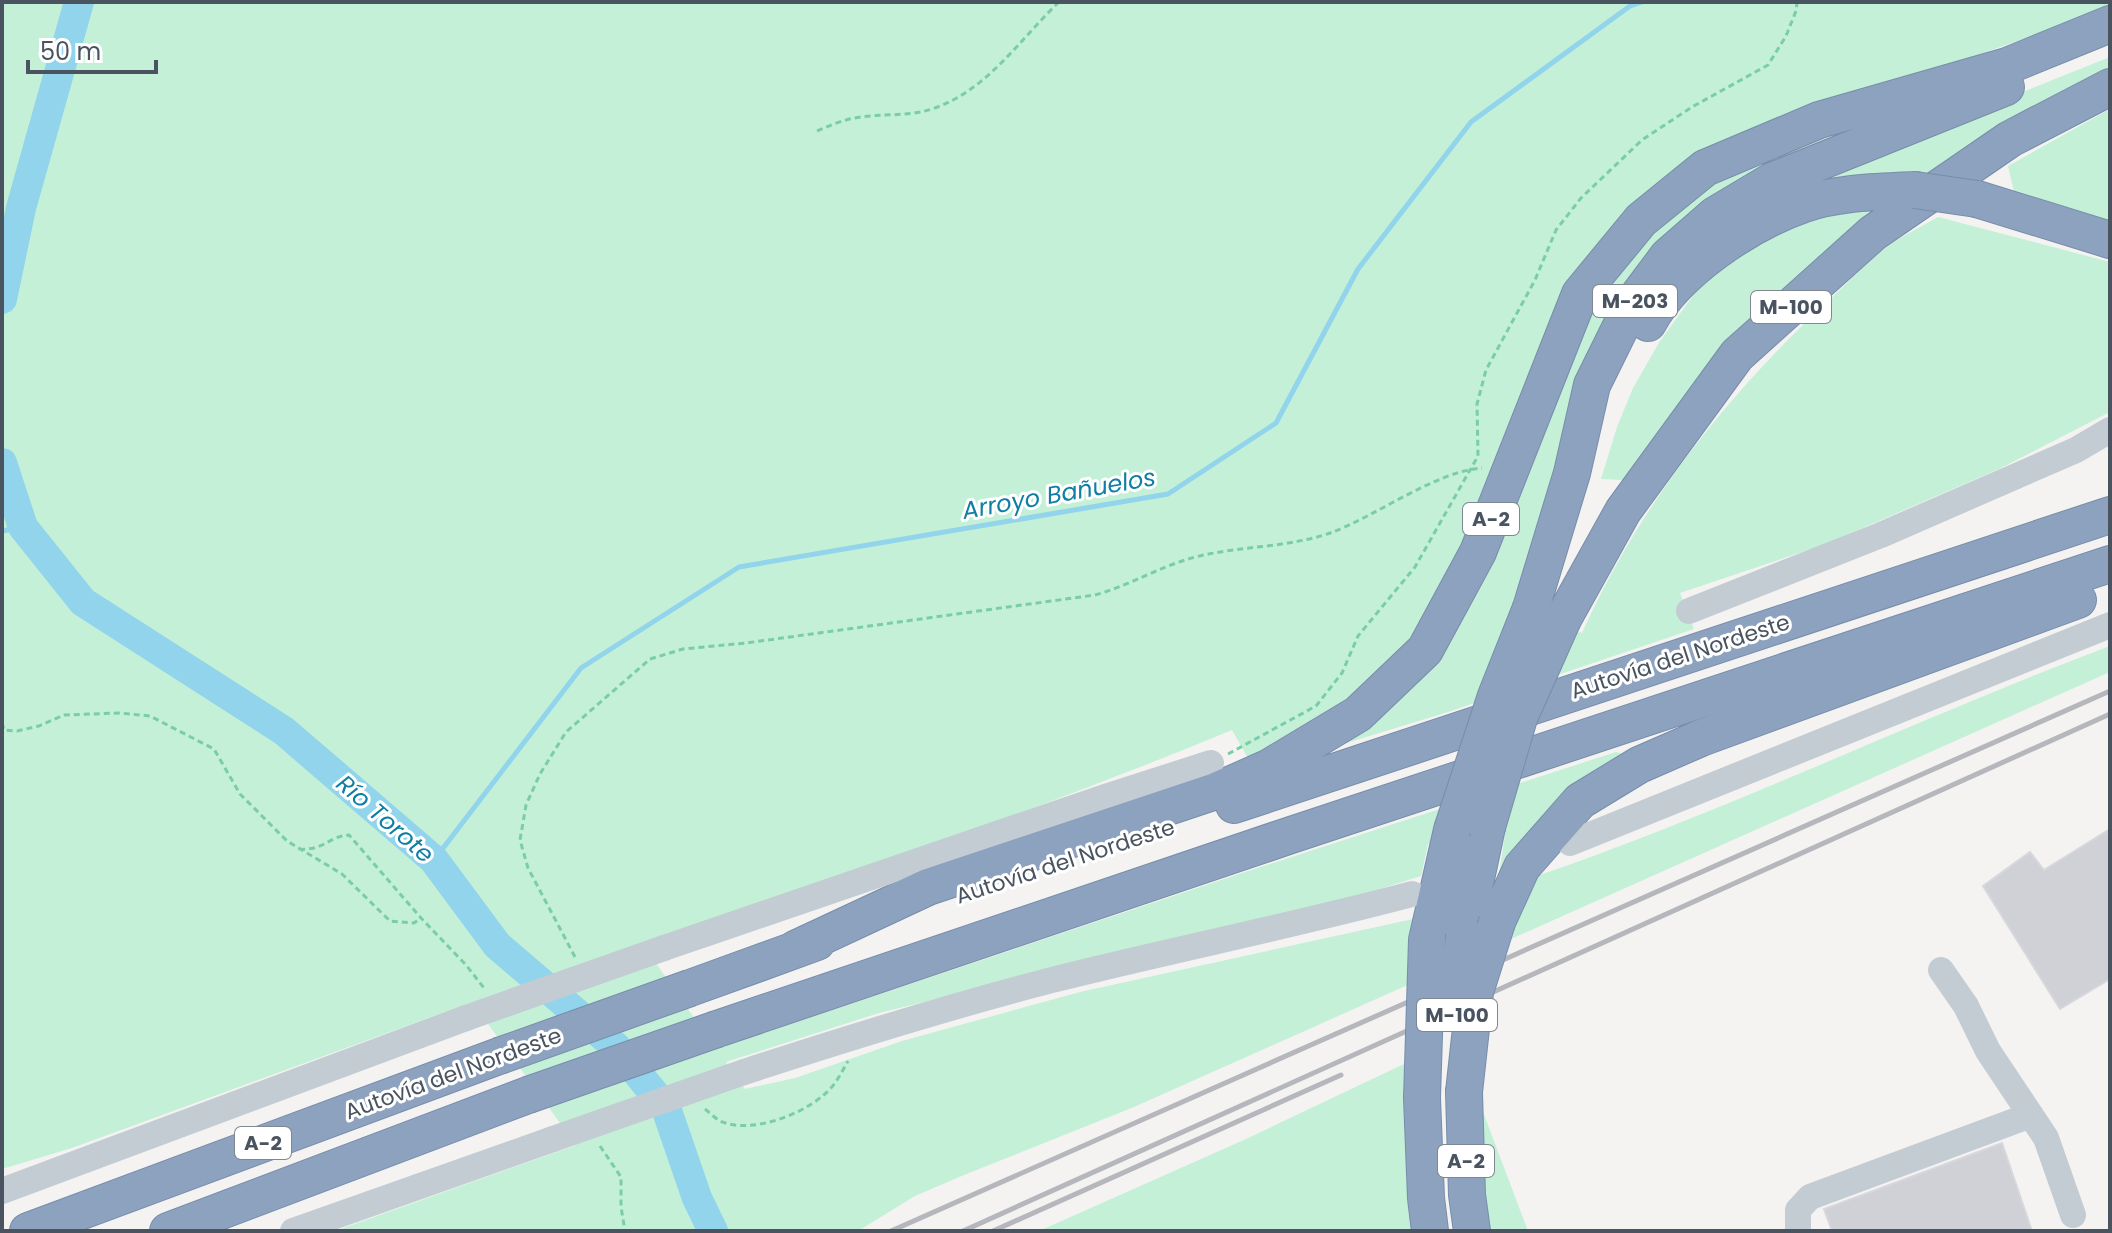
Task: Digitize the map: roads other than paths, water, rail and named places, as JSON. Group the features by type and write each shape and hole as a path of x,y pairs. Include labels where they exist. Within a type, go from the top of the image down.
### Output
{"highway":[{"name":"A-2","path":"795,949 928,887 1216,791 1268,768 1358,714 1425,650 1478,552 1580,294 1641,220 1705,168 1819,120 2007,66 2110,24"},
{"name":"M-203","path":"1547,613 1572,473 1592,385 1632,304 1668,256 1715,215 1772,181 2110,45"},
{"name":"M-100","path":"1445,1095 1464,935 1469,828 1519,718 1547,613 1737,355 1873,233 2010,139 2110,87"},
{"path":"1547,613 1611,393 1653,315 1683,279 1726,242 1805,204 1861,193 1915,190 1977,199 2110,240"},
{"name":"Autovía del Nordeste","path":"28,1231 795,949 2110,515"},
{"name":"A-2","path":"168,1231 528,1095 717,1029 2110,564"},
{"name":"A-2","path":"1472,1231 1445,1095 1497,922 1522,867 1580,801 1639,765 1701,738 2110,588"},
{"path":"1458,1231 1427,940 1469,828"},
{"path":"1430,1231 1426,1198 1445,1095"}],"street":[{"path":"1689,611 1881,535 2076,450 2110,430"},
{"path":"1570,843 2110,625"},
{"path":"2,1191 466,1018 1211,763"},
{"path":"293,1231 851,1037 1052,980 1412,894"},
{"path":"1941,970 1966,1006 1988,1051 2046,1138 2073,1215"},
{"path":"1798,1231 1798,1210 1810,1197 2031,1115"}],"waterway":[{"name":"Río Torote","path":"2,299 21,208 79,2"},
{"name":"Arroyo Bañuelos","path":"434,860 581,668 739,567 1168,494 1276,423 1358,269 1471,122 1630,6 1642,2"},
{"name":"Río Torote","path":"2,463 23,527 83,602 284,731 434,860 497,945 616,1047 666,1108 697,1198 713,1231"},
{"path":"2,531 23,527"}],"railway":[{"path":"891,1231 2110,691"},
{"path":"963,1231 2110,714"},
{"path":"993,1231 1341,1075"}]}
